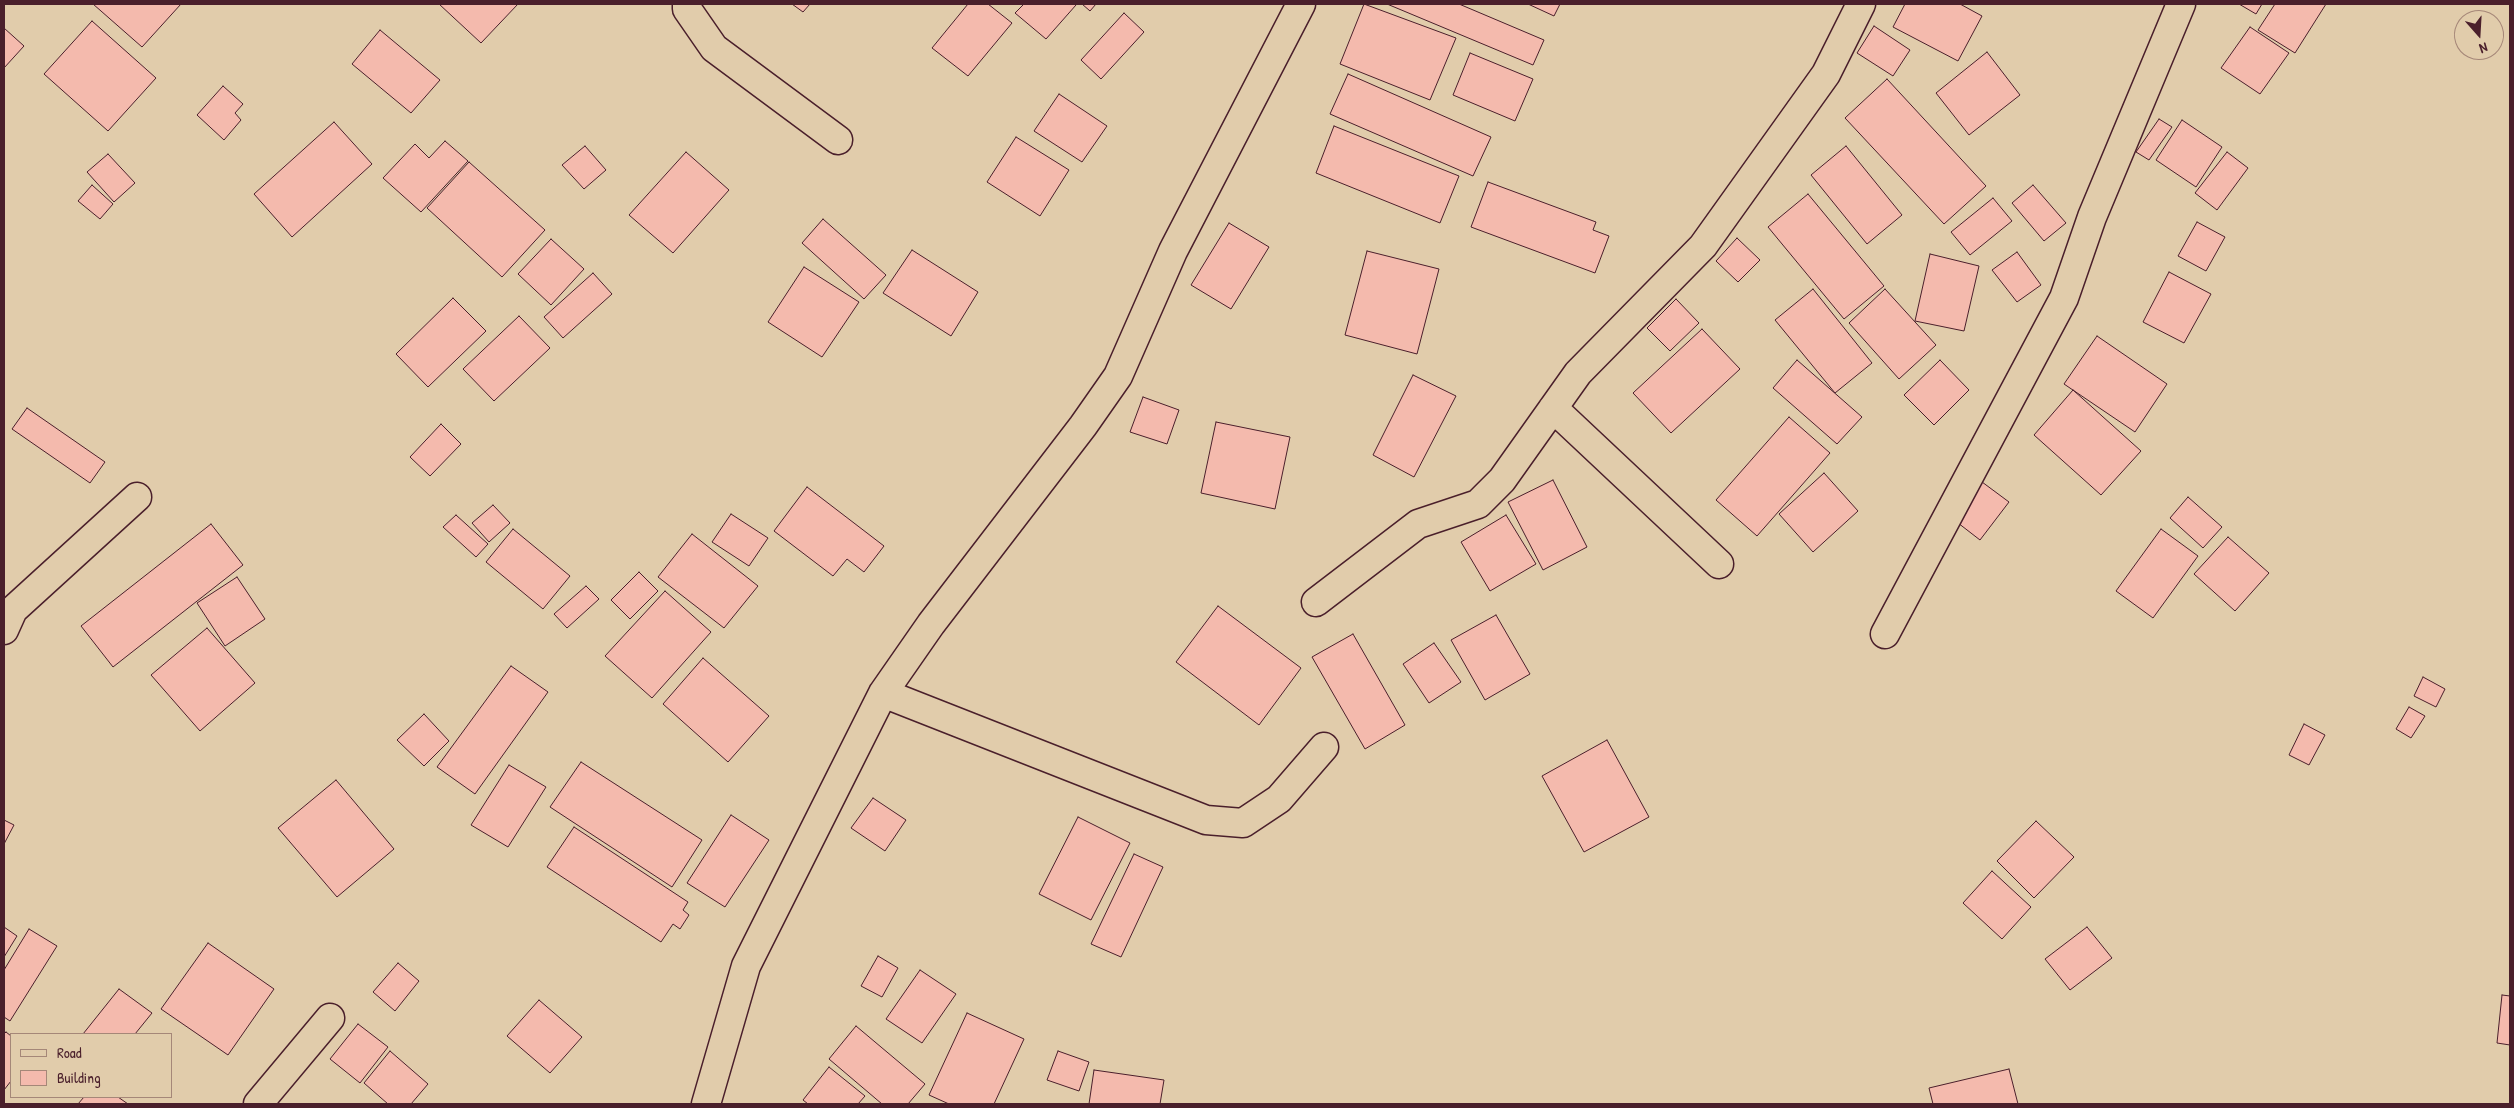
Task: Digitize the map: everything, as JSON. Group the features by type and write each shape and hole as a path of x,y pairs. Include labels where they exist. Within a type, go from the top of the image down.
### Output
{"street":[{"path":"687,4 687,9 714,48 838,140"},
{"path":"706,1104 746,966 883,693 931,624 1083,426 1118,376 1173,251 1301,4"},
{"path":"1316,602 1418,524 1478,504 1502,480 1578,373 1703,246 1826,74 1861,4"},
{"path":"1885,634 2064,298 2092,217 2181,4"},
{"path":"1553,408 1719,564"},
{"path":"4,630 13,610 137,497"},
{"path":"883,693 1206,820 1243,823 1280,799 1324,746"},
{"path":"258,1104 330,1018"}],"building":[{"path":"93,4 181,4 142,47"},
{"path":"439,4 518,4 481,43"},
{"path":"792,4 810,4 803,12"},
{"path":"968,4 988,4 1012,23 968,76 932,48"},
{"path":"1024,4 1076,5 1046,39 1015,13"},
{"path":"1082,4 1096,4 1090,11"},
{"path":"1364,4 1456,38 1430,100 1340,64"},
{"path":"1387,4 1459,4 1544,40 1533,65"},
{"path":"1528,4 1560,4 1554,16"},
{"path":"1905,4 1960,4 1982,16 1958,61 1893,27"},
{"path":"2239,4 2262,4 2256,14"},
{"path":"2275,4 2326,4 2295,53 2258,30"},
{"path":"1124,13 1144,32 1101,79 1081,60"},
{"path":"92,21 156,78 108,131 44,74"},
{"path":"1874,26 1910,50 1893,76 1857,53"},
{"path":"2250,27 2289,53 2260,94 2221,68"},
{"path":"4,28 24,46 4,68"},
{"path":"380,30 440,80 411,113 352,64"},
{"path":"1987,52 2020,95 1969,135 1936,93"},
{"path":"1470,53 1533,79 1515,121 1453,95"},
{"path":"1348,74 1491,137 1473,176 1330,114"},
{"path":"1887,79 1986,186 1944,224 1845,118"},
{"path":"223,86 243,104 235,113 241,120 224,140 197,115"},
{"path":"1059,94 1107,126 1082,162 1034,131"},
{"path":"2159,119 2172,127 2149,160 2136,152"},
{"path":"2182,120 2222,147 2196,187 2156,160"},
{"path":"334,122 372,164 292,237 254,194"},
{"path":"1334,126 1459,176 1440,223 1316,173"},
{"path":"1016,137 1069,170 1040,216 987,182"},
{"path":"445,141 468,161 421,212 383,178 415,144 429,158"},
{"path":"585,146 606,170 584,189 562,165"},
{"path":"1846,146 1902,215 1867,244 1811,175"},
{"path":"686,152 729,190 673,253 629,215"},
{"path":"2227,152 2248,168 2217,210 2195,193"},
{"path":"108,154 135,183 114,202 87,172"},
{"path":"469,162 545,230 502,277 427,208"},
{"path":"1488,182 1596,222 1593,230 1609,236 1595,273 1471,227"},
{"path":"92,185 113,204 100,219 78,201"},
{"path":"2033,185 2066,223 2044,241 2012,203"},
{"path":"1808,194 1884,286 1844,319 1768,227"},
{"path":"1993,198 2012,221 1970,255 1951,232"},
{"path":"823,219 886,275 864,299 802,243"},
{"path":"2197,222 2225,237 2206,271 2178,256"},
{"path":"1229,223 1269,247 1231,309 1191,285"},
{"path":"1737,238 1760,260 1738,282 1716,261"},
{"path":"551,239 584,269 551,305 518,274"},
{"path":"912,250 978,292 951,336 883,293"},
{"path":"1367,251 1439,269 1417,354 1345,335"},
{"path":"2017,252 2041,285 2017,302 1992,270"},
{"path":"1930,254 1979,266 1964,331 1915,321"},
{"path":"804,267 859,302 822,357 768,322"},
{"path":"2169,272 2211,294 2184,343 2143,322"},
{"path":"593,273 612,294 563,338 544,317"},
{"path":"1813,289 1872,363 1835,393 1775,320"},
{"path":"1885,289 1936,345 1899,379 1849,323"},
{"path":"453,298 486,331 428,387 396,354"},
{"path":"1676,299 1699,323 1670,351 1647,328"},
{"path":"519,316 550,348 494,401 463,369"},
{"path":"1702,329 1740,369 1671,433 1633,393"},
{"path":"2097,336 2167,384 2135,432 2064,384"},
{"path":"1797,360 1862,417 1837,444 1773,388"},
{"path":"1940,360 1969,390 1934,425 1904,395"},
{"path":"1413,375 1456,396 1414,477 1373,455"},
{"path":"2073,390 2141,451 2101,495 2034,435"},
{"path":"1143,397 1179,410 1167,444 1130,432"},
{"path":"27,408 105,462 90,483 12,429"},
{"path":"1789,417 1830,453 1757,536 1716,500"},
{"path":"1216,422 1290,437 1275,509 1201,493"},
{"path":"441,424 461,444 430,476 410,457"},
{"path":"1824,473 1858,511 1813,552 1779,514"},
{"path":"1978,479 2009,502 1980,540 1949,516"},
{"path":"1553,480 1587,547 1543,570 1508,502"},
{"path":"807,487 884,546 864,572 847,559 833,576 774,531"},
{"path":"2188,497 2222,527 2203,548 2170,518"},
{"path":"493,505 510,523 489,542 472,523"},
{"path":"731,514 768,538 749,566 712,542"},
{"path":"456,515 488,544 476,557 443,527"},
{"path":"1506,515 1536,564 1490,591 1461,542"},
{"path":"211,524 243,565 113,667 81,626"},
{"path":"513,529 570,576 543,609 486,562"},
{"path":"2161,529 2198,556 2153,618 2116,591"},
{"path":"692,534 758,586 724,628 658,577"},
{"path":"2228,537 2269,573 2235,611 2194,574"},
{"path":"639,572 658,591 630,619 611,600"},
{"path":"237,577 265,619 225,646 197,603"},
{"path":"586,586 599,599 567,628 554,614"},
{"path":"665,591 711,632 652,698 605,656"},
{"path":"1218,606 1301,668 1259,725 1176,662"},
{"path":"1496,615 1530,674 1485,700 1451,640"},
{"path":"207,628 255,683 200,731 151,675"},
{"path":"1353,634 1405,725 1365,749 1312,657"},
{"path":"1434,643 1461,682 1429,703 1403,664"},
{"path":"703,658 769,716 728,762 663,704"},
{"path":"511,666 548,692 475,794 437,767"},
{"path":"2423,677 2445,689 2436,707 2414,696"},
{"path":"2409,707 2425,716 2411,738 2396,729"},
{"path":"424,714 449,741 424,766 397,740"},
{"path":"2304,724 2325,735 2309,765 2289,755"},
{"path":"1607,740 1649,817 1584,852 1542,776"},
{"path":"581,762 702,840 672,887 550,807"},
{"path":"509,765 546,787 508,847 471,825"},
{"path":"336,780 394,849 337,897 278,828"},
{"path":"873,798 906,820 885,851 851,828"},
{"path":"731,815 769,840 725,907 687,883"},
{"path":"1078,817 1130,843 1091,920 1039,894"},
{"path":"4,820 14,825 4,844"},
{"path":"2036,821 2074,857 2034,898 1997,861"},
{"path":"574,827 688,902 683,910 689,915 680,929 673,924 661,942 547,867"},
{"path":"1134,854 1163,867 1121,957 1091,944"},
{"path":"1992,871 2031,907 2002,939 1963,903"},
{"path":"4,927 17,936 4,957"},
{"path":"2087,927 2112,958 2070,990 2045,959"},
{"path":"29,929 57,946 10,1021 4,1017 4,970"},
{"path":"208,943 274,989 228,1055 161,1009"},
{"path":"878,956 898,968 882,997 861,986"},
{"path":"398,963 419,981 395,1011 373,992"},
{"path":"920,970 956,994 922,1043 886,1019"},
{"path":"119,989 152,1013 136,1033 84,1033"},
{"path":"2502,995 2510,996 2510,1045 2497,1043"},
{"path":"539,1000 582,1037 550,1073 507,1036"},
{"path":"967,1013 1024,1039 994,1104 949,1104 929,1095"},
{"path":"358,1024 388,1047 360,1083 330,1059"},
{"path":"856,1026 925,1084 908,1104 882,1104 829,1059"},
{"path":"6,1032 10,1035 10,1082 4,1090 4,1034"},
{"path":"390,1051 428,1084 411,1104 388,1104 364,1083"},
{"path":"1058,1051 1089,1062 1079,1091 1047,1080"},
{"path":"829,1067 865,1096 858,1104 808,1104 803,1100"},
{"path":"2009,1069 2018,1104 1933,1104 1929,1088"},
{"path":"1094,1070 1164,1080 1160,1104 1089,1104"},
{"path":"83,1098 119,1098 128,1104 78,1104"}]}
